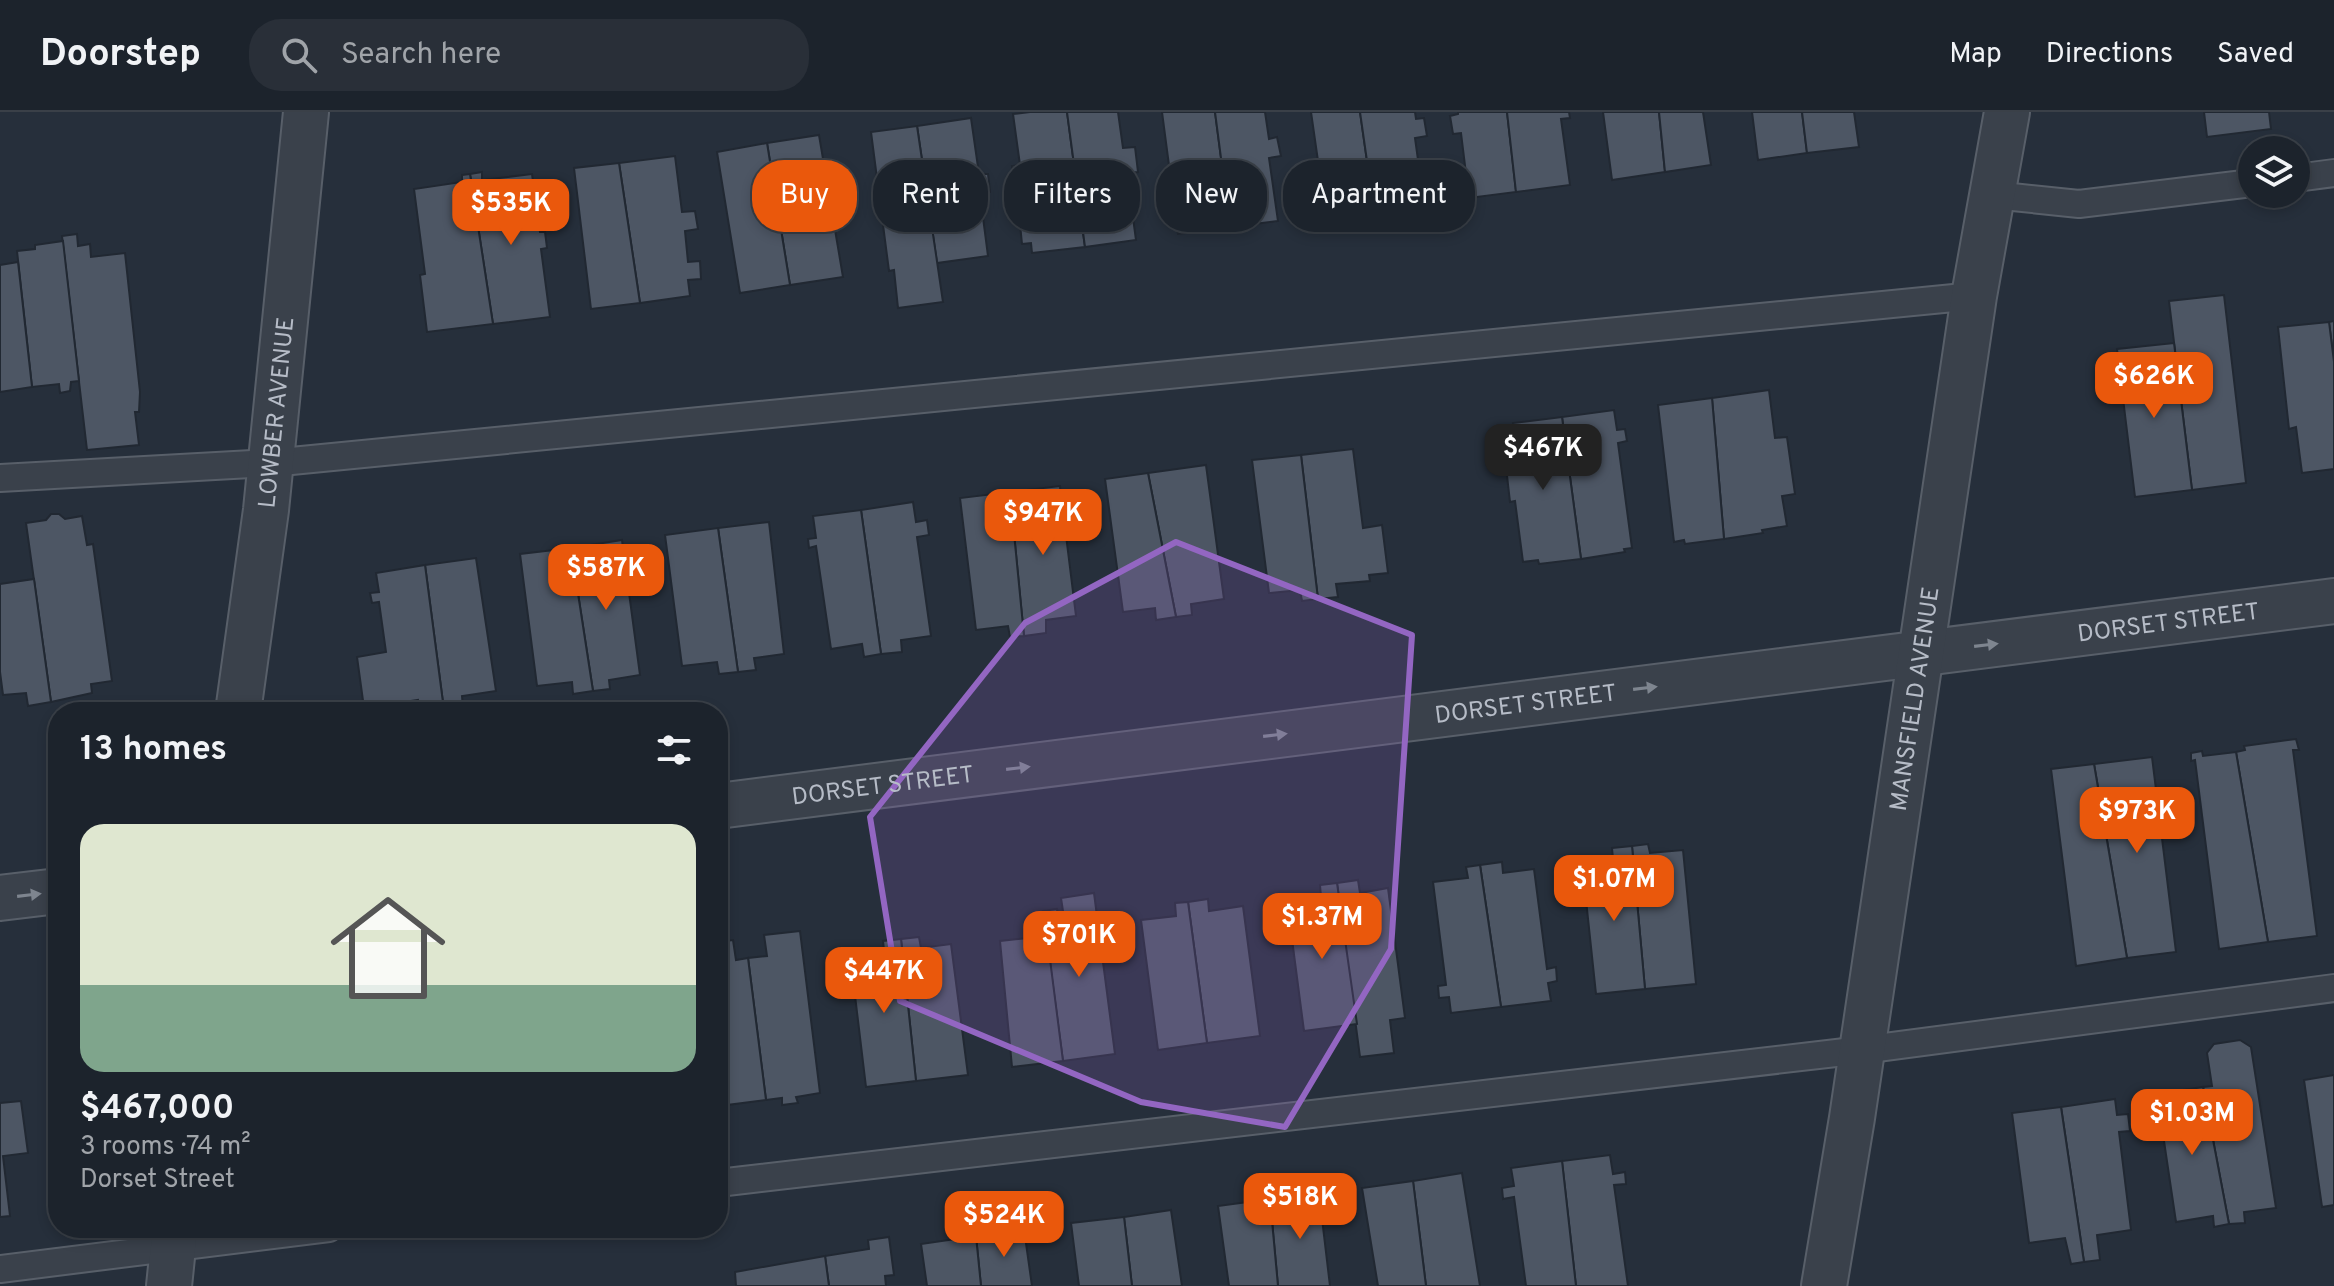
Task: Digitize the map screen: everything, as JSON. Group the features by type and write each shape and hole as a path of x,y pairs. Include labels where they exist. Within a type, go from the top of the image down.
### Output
{"street":[{"name":"LOWBER AVENUE","path":"239,702 271,463 306,112"},
{"name":"MANSFIELD AVENUE","path":"1824,1286 1974,296 2007,112"},
{"name":"DORSET STREET","path":"728,805 2334,601"},
{"path":"0,898 48,892"}],"lane":[{"path":"2310,176 2334,173"},
{"path":"1993,195 2079,204 2238,185"},
{"path":"0,478 271,463 1974,296"},
{"path":"728,1182 1862,1050 2334,988"},
{"path":"0,1269 172,1253 266,1238"}],"highlighted area":[{"path":"1176,542 1412,635 1391,949 1285,1127 1141,1102 900,1001 870,817 1025,623"}],"building":[{"path":"1067,112 1073,160 1019,160 1013,114"},
{"path":"1067,112 1118,112 1123,148 1135,147 1137,160 1073,160"},
{"path":"1162,112 1215,112 1221,160 1168,160"},
{"path":"1215,112 1265,112 1269,139 1277,137 1281,156 1269,158 1278,221 1267,222 1267,160 1221,160"},
{"path":"1311,112 1360,112 1367,160 1318,160"},
{"path":"1360,112 1415,112 1416,119 1424,118 1427,136 1415,138 1418,160 1367,160"},
{"path":"1507,112 1516,192 1475,197 1475,160 1464,160 1461,133 1453,134 1450,116"},
{"path":"1507,112 1569,112 1570,118 1561,119 1570,185 1516,192"},
{"path":"1603,112 1659,112 1665,172 1612,180"},
{"path":"1659,112 1703,112 1711,165 1665,172"},
{"path":"1752,112 1802,112 1807,153 1758,160"},
{"path":"1802,112 1854,112 1859,147 1807,153"},
{"path":"2204,112 2269,112 2271,129 2207,137"},
{"path":"971,118 977,160 922,160 917,126"},
{"path":"917,126 922,160 875,160 871,132"},
{"path":"819,135 823,160 770,160 767,143"},
{"path":"767,143 770,160 752,160 752,232 781,232 790,285 740,293 717,152"},
{"path":"675,156 682,212 695,211 698,229 685,231 688,262 700,261 701,279 688,280 690,296 640,303 619,163"},
{"path":"619,163 640,303 591,309 574,168"},
{"path":"482,172 482,180 532,174 540,232 545,232 547,248 541,249 550,317 493,324 470,174"},
{"path":"470,174 493,324 427,332 420,275 425,274 414,189 462,182 462,175"},
{"path":"781,232 835,232 843,277 790,285"},
{"path":"884,232 933,232 943,302 898,308 894,270 889,271"},
{"path":"932,232 985,232 988,256 937,263"},
{"path":"1021,232 1083,232 1085,247 1032,253 1031,243 1022,244"},
{"path":"1083,232 1135,232 1136,240 1085,247"},
{"path":"77,234 78,246 90,244 91,257 125,253 140,392 139,412 135,412 139,445 87,450 62,236"},
{"path":"63,241 79,381 71,382 70,391 60,393 59,384 32,387 17,251"},
{"path":"18,262 32,387 0,392 0,265"},
{"path":"2224,295 2246,483 2192,490 2169,301"},
{"path":"2334,321 2334,362 2329,322"},
{"path":"2329,322 2334,362 2334,469 2302,473 2296,427 2289,429 2278,327"},
{"path":"2174,343 2192,490 2135,497 2117,349"},
{"path":"1769,390 1775,438 1787,437 1795,494 1782,496 1787,526 1724,539 1712,398"},
{"path":"1712,398 1724,539 1685,544 1684,540 1674,542 1658,405"},
{"path":"1614,410 1617,430 1625,429 1627,441 1618,443 1632,548 1624,549 1625,552 1581,559 1562,417"},
{"path":"1562,417 1581,559 1539,564 1538,560 1523,562 1515,501 1510,502 1506,446 1516,445 1513,423"},
{"path":"1353,449 1363,528 1382,525 1388,573 1369,575 1370,581 1336,584 1338,597 1318,599 1301,455"},
{"path":"1301,455 1318,599 1302,601 1300,590 1269,593 1252,460"},
{"path":"1206,465 1224,599 1191,604 1192,615 1176,617 1148,473"},
{"path":"1148,473 1176,617 1156,620 1155,608 1123,612 1105,479"},
{"path":"1060,486 1061,502 1073,500 1075,517 1064,519 1076,616 1046,620 1046,633 1024,636 1010,492"},
{"path":"1010,492 1024,636 1010,637 1008,626 976,630 960,498"},
{"path":"913,502 916,522 927,520 929,535 917,537 931,636 901,640 902,652 881,654 861,510"},
{"path":"861,510 881,654 864,657 862,644 831,649 816,546 809,548 808,539 816,538 813,516"},
{"path":"51,514 59,514 65,519 82,516 87,545 93,544 112,681 91,684 92,693 51,702 26,523 46,520"},
{"path":"769,522 784,654 754,658 756,670 738,672 718,528"},
{"path":"718,528 738,672 719,674 717,662 682,666 665,535"},
{"path":"622,540 640,675 609,680 610,689 593,691 571,548"},
{"path":"571,548 593,691 573,694 572,682 537,686 520,554"},
{"path":"476,558 496,691 462,696 463,702 443,702 425,565"},
{"path":"425,565 443,702 363,702 357,657 386,652 379,602 372,603 370,593 379,592 376,573"},
{"path":"34,579 51,702 28,706 26,693 3,695 0,584"},
{"path":"2296,739 2299,750 2293,750 2317,936 2268,942 2236,752 2245,750 2244,746"},
{"path":"2202,751 2203,756 2236,752 2268,942 2219,949 2195,760 2191,761 2191,753"},
{"path":"2152,757 2176,952 2127,958 2094,764"},
{"path":"2094,764 2127,958 2076,966 2051,769"},
{"path":"1648,844 1650,853 1683,850 1696,984 1645,989 1632,846"},
{"path":"1632,846 1645,989 1596,994 1582,862 1613,859 1612,848"},
{"path":"1502,862 1503,873 1534,869 1547,969 1556,967 1557,981 1548,983 1551,1001 1501,1007 1480,865"},
{"path":"1480,865 1501,1007 1451,1013 1449,997 1439,998 1438,986 1446,985 1433,882 1468,878 1466,867"},
{"path":"1358,880 1360,893 1388,888 1405,1018 1390,1020 1394,1053 1360,1057 1337,883"},
{"path":"1337,883 1357,1024 1304,1031 1287,901 1321,897 1320,885"},
{"path":"1094,893 1115,1054 1063,1061 1043,911 1057,909 1058,918 1064,918 1061,898"},
{"path":"1208,899 1209,911 1243,906 1260,1036 1207,1043 1188,902"},
{"path":"1188,902 1207,1043 1158,1050 1141,920 1176,916 1175,903"},
{"path":"800,931 820,1093 796,1097 798,1103 782,1105 782,1098 766,1100 748,958 767,956 764,935"},
{"path":"1047,936 1063,1061 1012,1067 1000,941"},
{"path":"919,937 921,948 951,944 968,1075 916,1081 901,939"},
{"path":"901,939 916,1081 866,1087 850,954 884,950 883,941"},
{"path":"733,940 736,960 748,958 766,1100 728,1105 728,941"},
{"path":"2240,1040 2251,1047 2276,1208 2244,1212 2245,1223 2229,1224 2203,1087 2212,1086 2207,1053 2214,1044"},
{"path":"2334,1075 2334,1205 2322,1207 2304,1080"},
{"path":"2203,1087 2229,1224 2214,1227 2213,1216 2176,1222 2157,1094"},
{"path":"2115,1099 2117,1115 2128,1114 2130,1131 2119,1132 2131,1230 2097,1235 2100,1260 2084,1262 2061,1107"},
{"path":"21,1101 28,1153 3,1156 10,1216 0,1217 0,1103"},
{"path":"2061,1107 2084,1262 2071,1264 2065,1238 2029,1243 2012,1113"},
{"path":"1610,1155 1613,1174 1625,1172 1626,1184 1614,1185 1628,1286 1576,1286 1562,1161"},
{"path":"1562,1161 1576,1286 1526,1286 1514,1197 1503,1199 1502,1188 1514,1186 1511,1168"},
{"path":"1462,1173 1480,1286 1426,1286 1413,1181"},
{"path":"1413,1181 1426,1286 1378,1286 1362,1188"},
{"path":"1319,1193 1330,1286 1278,1286 1270,1199"},
{"path":"1270,1199 1278,1286 1229,1286 1218,1206"},
{"path":"1171,1210 1182,1286 1132,1286 1124,1217"},
{"path":"1124,1217 1132,1286 1079,1286 1071,1223"},
{"path":"1024,1229 1032,1286 981,1286 976,1236"},
{"path":"976,1236 981,1286 927,1286 921,1244"},
{"path":"889,1237 894,1275 885,1276 886,1286 829,1286 825,1256 869,1249 868,1240"},
{"path":"825,1256 829,1286 736,1286 735,1272"}]}
